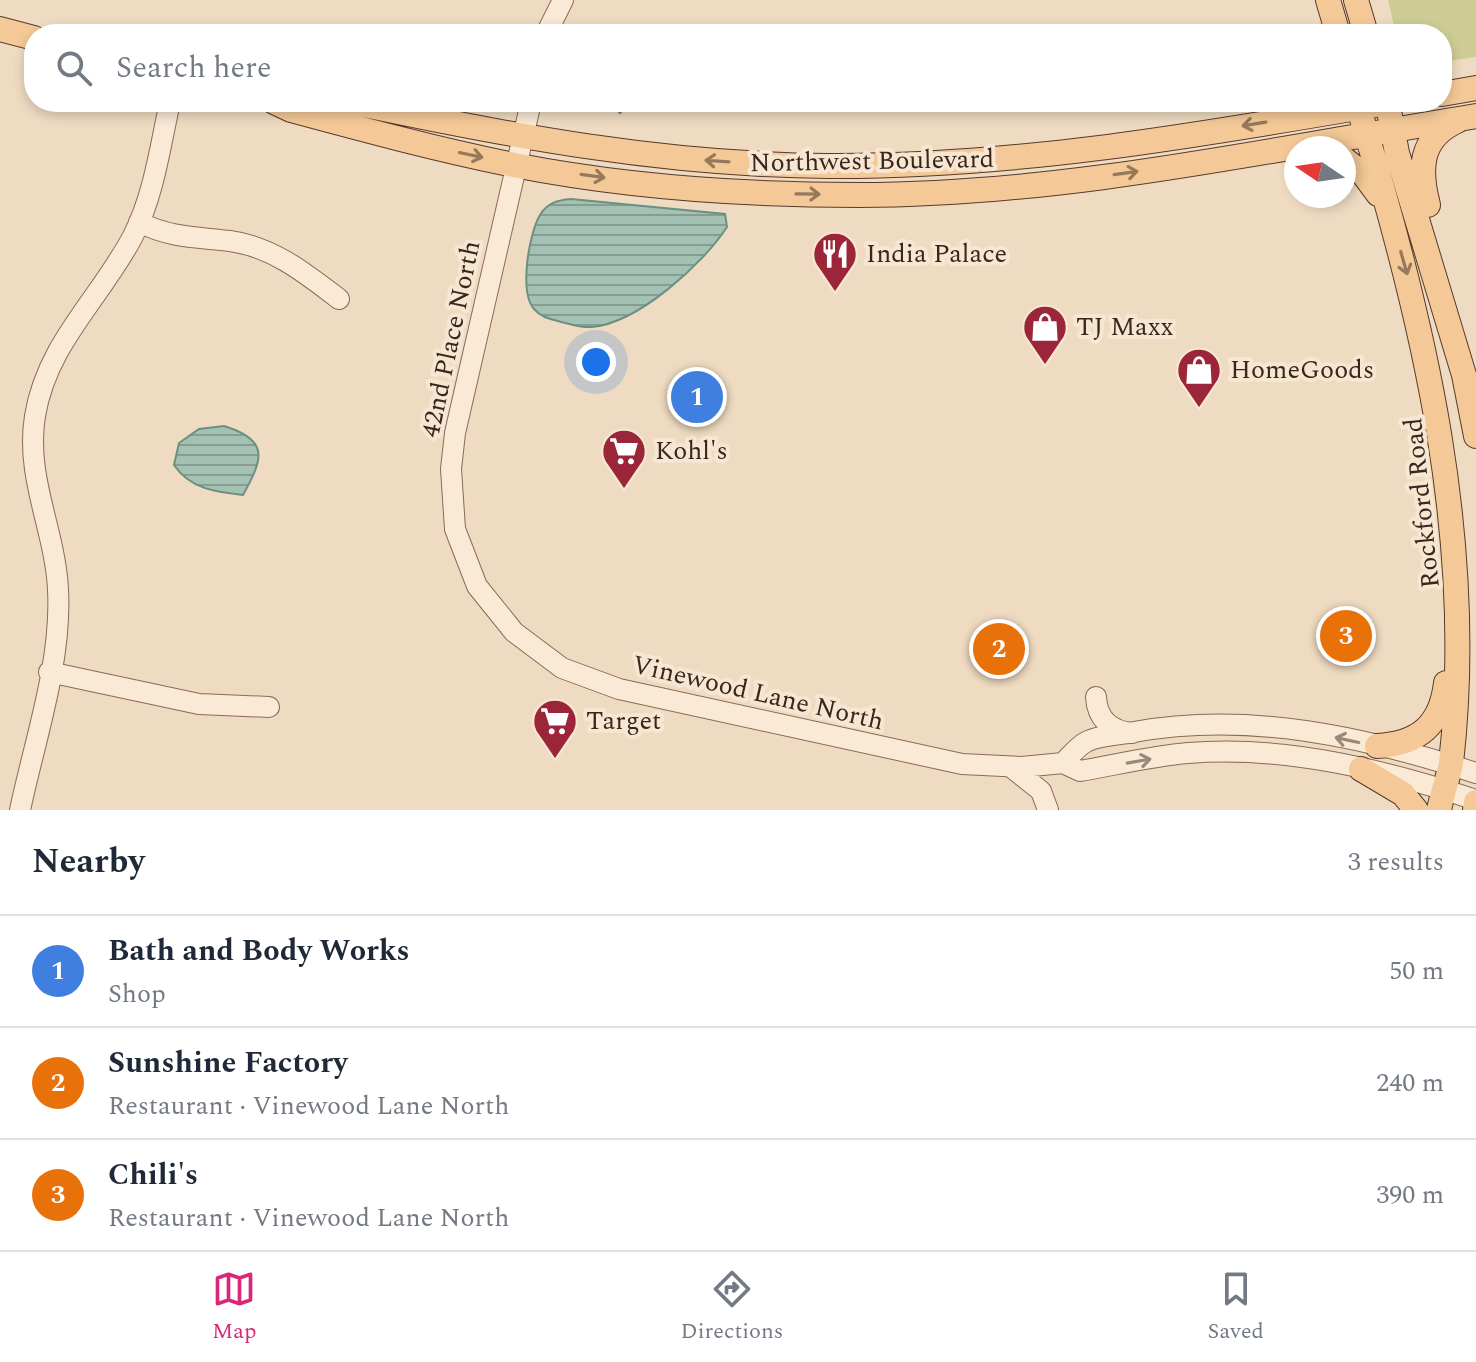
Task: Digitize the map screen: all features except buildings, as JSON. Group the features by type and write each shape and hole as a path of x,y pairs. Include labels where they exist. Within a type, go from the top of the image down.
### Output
{"main road":[{"path":"1316,0 1322,24"},
{"path":"1328,0 1335,24"},
{"path":"0,29 24,35"},
{"name":"Northwest Boulevard","path":"298,112 411,142 516,165 673,186 858,195 1048,184 1284,149"},
{"name":"Northwest Boulevard","path":"399,112 523,138 702,160 892,166 1078,152 1322,112"},
{"path":"1287,119 1298,112"},
{"name":"Rockford Road","path":"1360,112 1428,347 1456,499 1463,616 1450,765 1442,800"},
{"path":"1390,112 1397,153 1464,375 1476,436"},
{"path":"1441,296 1446,274 1420,175 1435,137 1444,128 1471,117"},
{"name":"Northwest Boulevard","path":"1356,136 1471,117"},
{"path":"1356,171 1373,187 1392,221"},
{"path":"1377,746 1412,740 1435,722 1443,705 1451,639 1463,616"},
{"path":"1361,769 1403,794 1416,810"},
{"path":"1475,810 1476,801"}],"street":[{"path":"551,24 563,0"},
{"path":"20,810 58,620 54,553 36,486 32,452 34,417 42,383 56,350 139,222 154,178 168,112"},
{"name":"42nd Place North","path":"477,586 455,529 451,469 455,433 529,112"},
{"path":"139,222 180,238 231,241 278,256 339,299"},
{"name":"Vinewood Lane North","path":"477,586 514,632 536,652 589,679 935,758 1011,767 1063,763 1080,771 1188,753 1279,754 1361,769 1442,800 1476,801"},
{"path":"49,672 199,704 269,707"},
{"path":"1096,697 1105,722 1118,731 1132,733"},
{"path":"1063,763 1086,742 1209,724 1252,724 1287,727 1377,746 1476,773"},
{"path":"1011,767 1041,791 1048,810"}],"shaded area":[{"path":"1388,0 1476,0 1476,57 1452,61 1452,24 1394,24"},
{"path":"571,199 725,214 727,227 686,274 649,303 610,323 580,326 550,319 534,309 526,277 529,248 540,215 553,203"},
{"path":"224,426 256,444 258,461 243,495 214,491 196,484 174,465 179,443 199,429"}],"place":[{"name":"India Palace","path":"835,293"},
{"name":"TJ Maxx","path":"1045,366"},
{"name":"Bath and Body Works","path":"697,397"},
{"name":"HomeGoods","path":"1199,409"},
{"name":"Kohl's","path":"624,490"},
{"name":"Chili's","path":"1346,636"},
{"name":"Sunshine Factory","path":"999,649"},
{"name":"Target","path":"555,760"}]}
